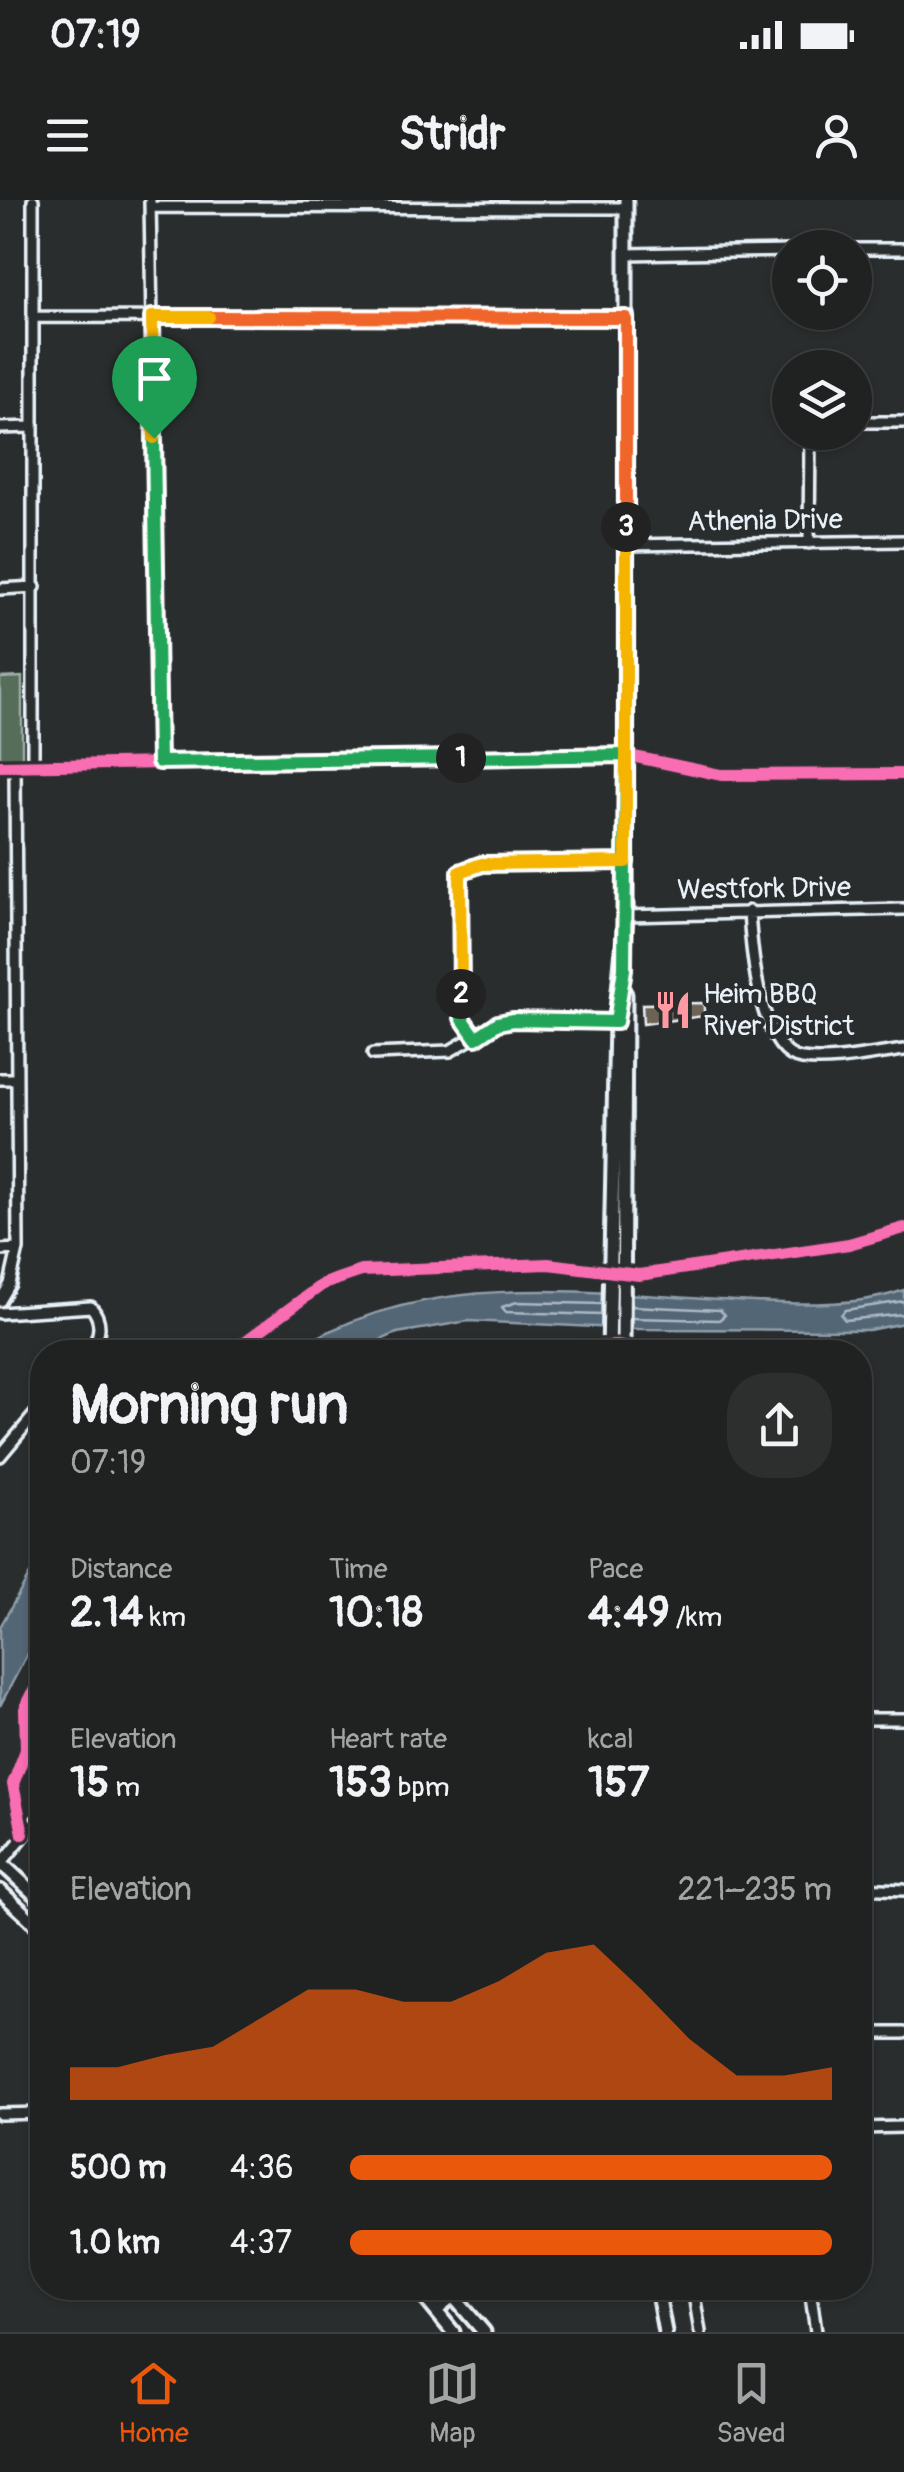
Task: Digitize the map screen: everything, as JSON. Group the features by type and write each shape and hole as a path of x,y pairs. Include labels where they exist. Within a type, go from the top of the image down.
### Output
{"main road":[{"path":"610,1340 626,916 626,204"},
{"path":"622,1052 616,1022 624,974"},
{"path":"616,1254 622,1340"},
{"path":"0,1864 30,1890"},
{"path":"0,1891 30,1919"},
{"path":"428,2300 453,2332"},
{"path":"462,2300 484,2332"},
{"path":"658,2332 659,2302"},
{"path":"659,2302 665,2332"}],"street":[{"path":"33,765 34,200"},
{"path":"159,762 150,204 626,204"},
{"path":"872,249 904,249"},
{"path":"626,254 772,250"},
{"path":"34,317 626,318"},
{"path":"872,422 904,422"},
{"path":"0,428 33,427"},
{"path":"809,543 810,450"},
{"name":"Athenia Drive","path":"626,545 904,540"},
{"path":"0,589 36,587"},
{"path":"0,766 626,755 721,776 904,774"},
{"path":"0,1301 10,1284 18,1249 15,766"},
{"path":"476,1038 462,1018 460,872 482,864 626,862"},
{"name":"Westfork Drive","path":"626,916 904,909"},
{"path":"749,911 764,1009 785,1052 803,1060 904,1050"},
{"path":"0,913 16,912"},
{"path":"373,1054 450,1051 498,1023 513,1020 616,1022"},
{"path":"0,1079 16,1079"},
{"path":"0,1250 18,1249"},
{"path":"0,1312 91,1307 100,1317 95,1340"},
{"path":"0,1456 30,1420"},
{"path":"872,1719 904,1718"},
{"path":"0,1864 30,1828"},
{"path":"872,1889 904,1890"},
{"path":"872,2033 904,2032"},
{"path":"0,2114 30,2113"},
{"path":"872,2128 903,2127 904,2140"},
{"path":"437,2311 446,2300"},
{"path":"696,2300 700,2332"},
{"path":"812,2300 816,2332"}],"green space":[{"path":"22,677 22,760 0,761 0,678"}],"water":[{"path":"904,1290 904,1323 869,1330 637,1329 469,1321 397,1333 381,1340 315,1340 343,1325 397,1307 452,1296 565,1291 822,1303"},
{"path":"30,1574 30,1649 0,1706 0,1627"}],"building":[{"name":"Heim BBQ River District","path":"704,1003 704,1016 643,1024 642,1004"}],"cycle path":[{"path":"0,766 626,755 721,775 904,774"},
{"path":"247,1340 323,1284 361,1271 548,1264 639,1275 849,1244 904,1228"},
{"path":"23,1834 13,1784 26,1750 25,1709 30,1699"}],"place":[{"name":"Heim BBQ River District","path":"673,1010"}],"route":[{"path":"154,438 152,317 626,318 626,755 626,810 626,862 468,866 460,872 458,886 462,1018 476,1038 498,1023 513,1020 616,1022 626,916 626,862 626,810 626,755 159,762 154,438"}]}
